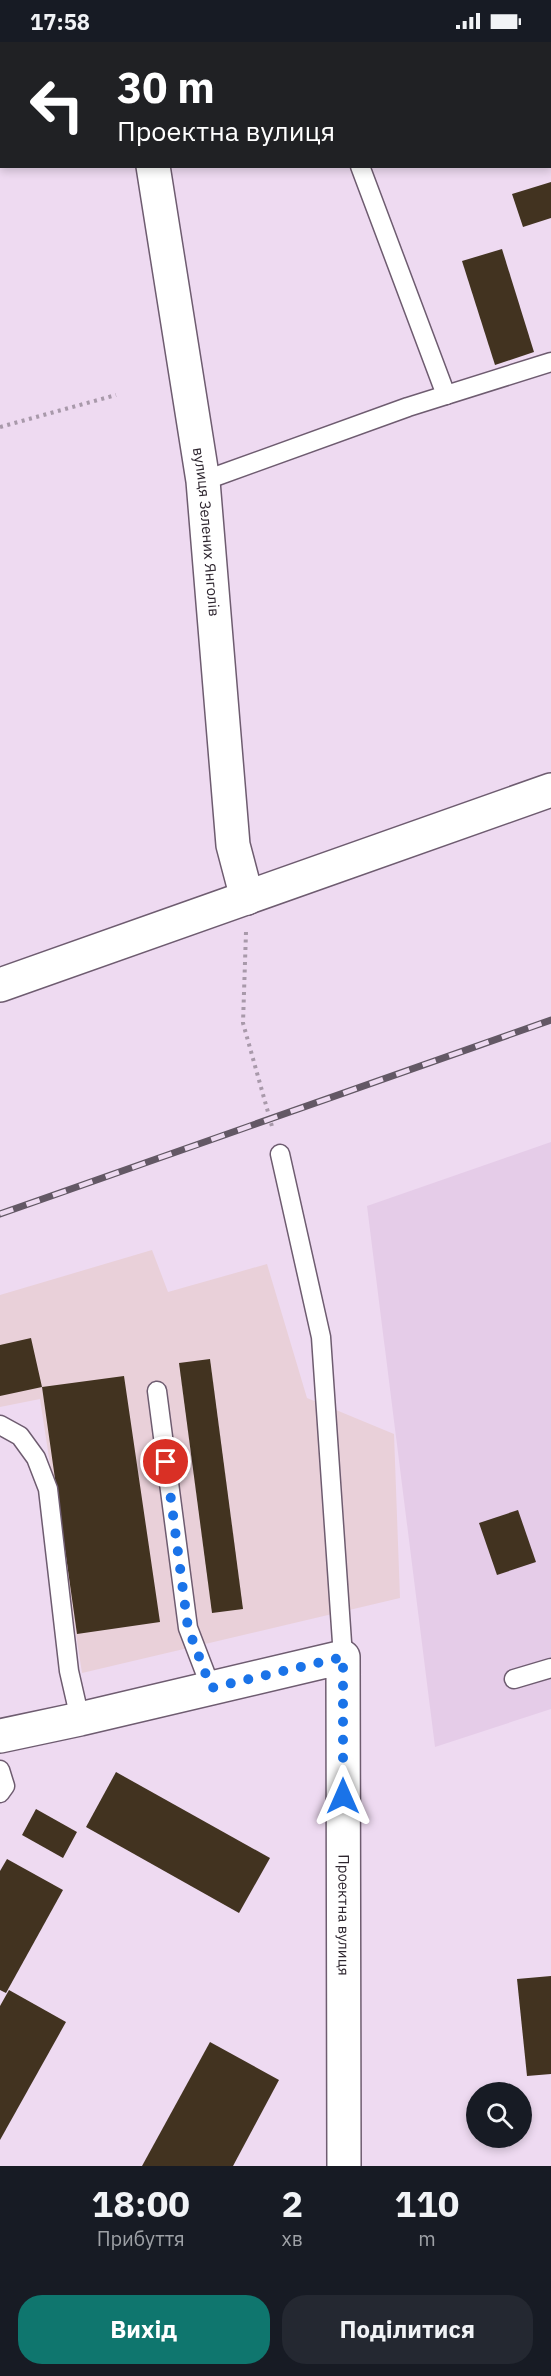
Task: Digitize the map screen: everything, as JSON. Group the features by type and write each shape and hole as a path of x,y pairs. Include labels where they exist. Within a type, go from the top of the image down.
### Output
{"street":[{"name":"вулиця Зелених Янголів","path":"153,168 203,481 233,845 247,898"},
{"path":"0,985 551,790"},
{"path":"0,1736 343,1657"},
{"name":"Проектна вулиця","path":"343,1657 344,2166"}],"lane":[{"path":"361,168 446,395"},
{"path":"203,481 446,395 551,362"},
{"path":"280,1154 321,1338 343,1657"},
{"path":"157,1391 188,1628 211,1688"},
{"path":"0,1425 20,1436 36,1458 48,1489 69,1671 80,1719"},
{"path":"514,1679 551,1668"},
{"path":"0,1770 4,1786 0,1793"}],"path":[{"path":"0,427 116,394"},
{"path":"247,898 243,1023 280,1154"}],"shaded area":[{"path":"551,1142 551,1709 435,1747 367,1206"},
{"path":"152,1250 168,1292 267,1264 307,1398 394,1434 400,1598 82,1673 40,1399 0,1407 0,1295"}],"building":[{"path":"551,182 551,218 523,227 512,194"},
{"path":"502,249 534,352 495,365 462,261"},
{"path":"31,1338 42,1387 0,1396 0,1345"},
{"path":"210,1359 243,1609 212,1613 179,1363"},
{"path":"124,1376 160,1622 77,1634 42,1387"},
{"path":"518,1510 536,1562 497,1575 479,1523"},
{"path":"116,1772 270,1858 239,1913 86,1827"},
{"path":"36,1809 77,1832 63,1858 22,1835"},
{"path":"7,1859 63,1890 6,1993 0,1990 0,1871"},
{"path":"551,1976 551,2074 527,2076 517,1979"},
{"path":"9,1990 66,2022 0,2140 0,2006"},
{"path":"210,2042 279,2080 233,2166 142,2166"}],"railway":[{"path":"0,1214 551,1020"}],"route":[{"path":"166,1462 188,1628 211,1688 343,1657 343,1796"}]}
